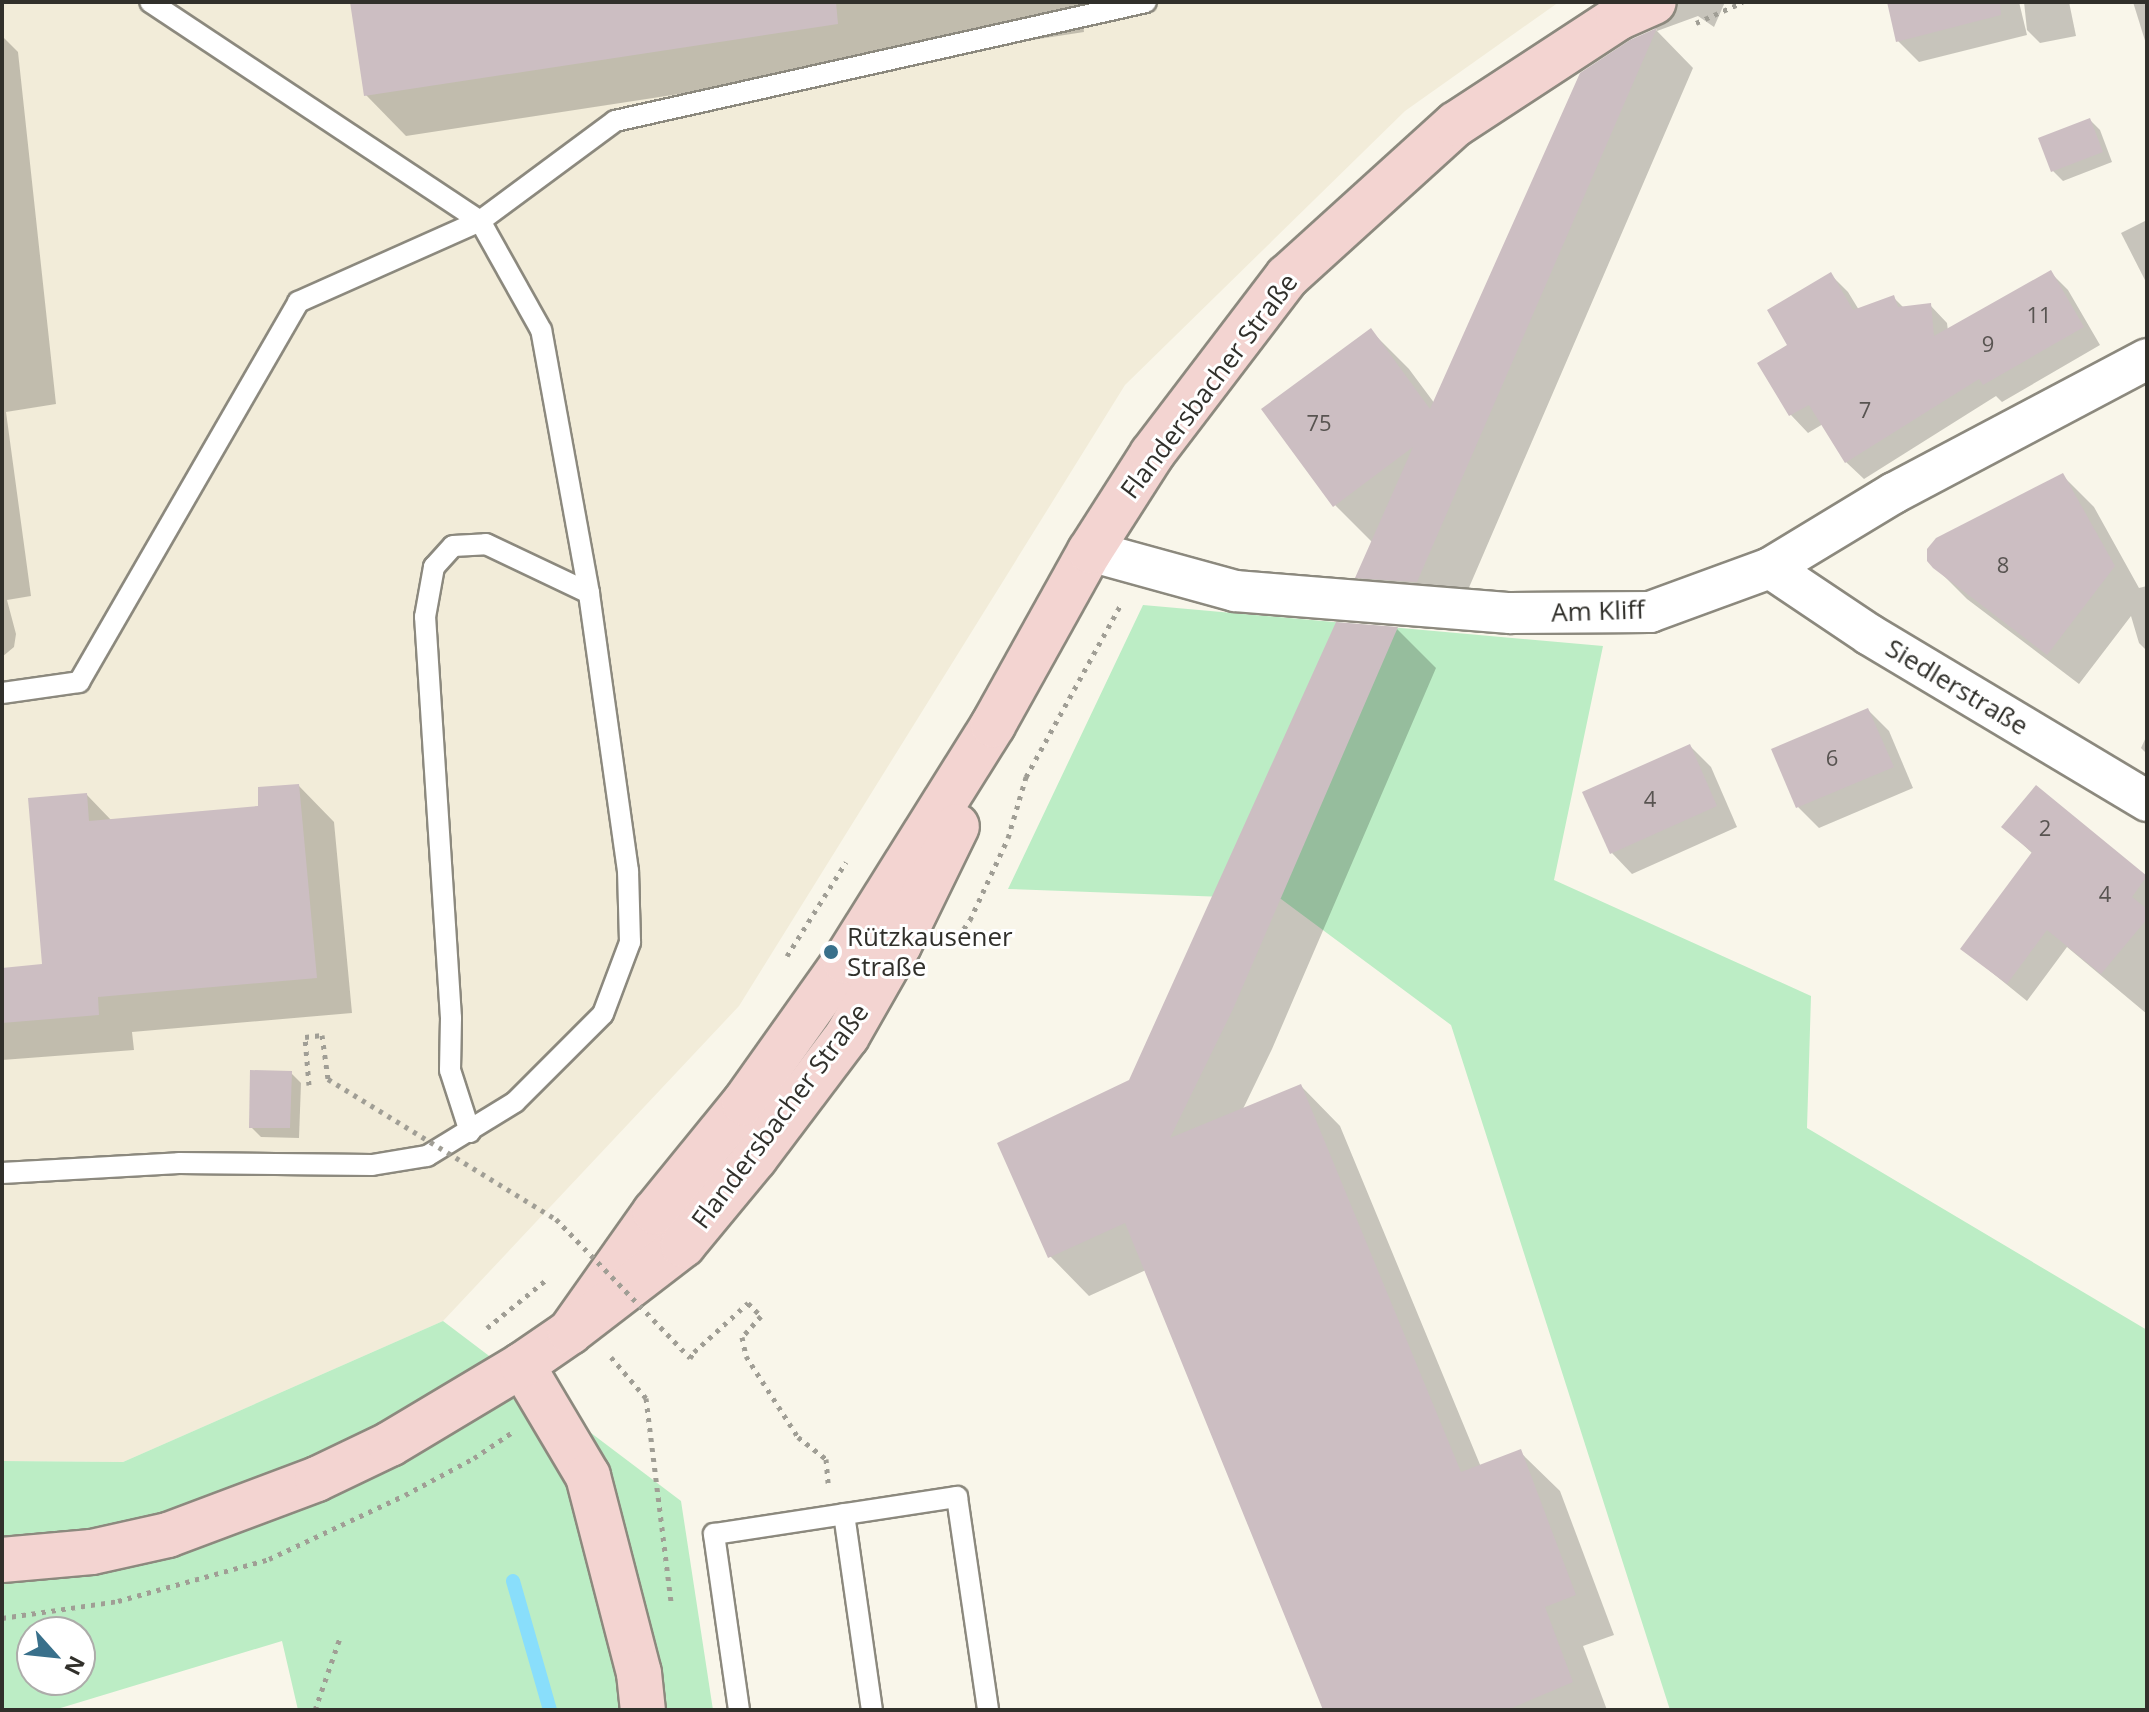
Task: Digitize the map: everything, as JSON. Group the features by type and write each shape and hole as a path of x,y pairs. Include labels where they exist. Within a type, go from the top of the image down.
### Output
{"street":[{"name":"Flandersbacher Straße","path":"2,1560 92,1552 168,1535 317,1479 390,1444 522,1365 683,1245 755,1158 847,1036 899,945 952,840 993,725 1090,551 1152,454 1287,277 1456,124 1618,18 1654,2"},
{"name":"Am Kliff","path":"1090,551 1235,591 1510,613 1650,612 1770,568 1894,493 2147,359"},
{"name":"Siedlerstraße","path":"1770,568 1870,635 2147,801"},
{"path":"522,1365 588,1476 639,1673 643,1710"}],"lane":[{"path":"2,1173 179,1163 372,1165 427,1156 515,1102 603,1014 630,942 628,871 589,593 541,330 480,221 150,2"},
{"path":"2,693 79,682 298,302 480,221 615,121 1146,2"},
{"path":"470,1132 450,1070 451,1018 425,617 434,567 453,546 486,544 589,593"},
{"path":"739,1710 714,1534 957,1497 988,1710"},
{"path":"837,1515 872,1710"}],"path":[{"path":"780,969 846,862"},
{"path":"309,1085 305,1037 322,1035 328,1079 556,1219 690,1358 748,1303 761,1316 742,1337 746,1356 798,1437 826,1459 837,1515"},
{"path":"577,1250 586,1241"},
{"path":"482,1332 558,1269"},
{"path":"570,1332 613,1359 646,1398 672,1602"},
{"path":"315,1710 340,1638"}],"shaded area":[{"path":"2,2 1559,2 1405,111 1125,385 739,1006 443,1321 123,1462 2,1461"}],"green space":[{"path":"1143,605 1603,646 1554,880 1811,996 1807,1128 2147,1330 2147,1710 1670,1710 1451,1025 1281,899 1008,889"},
{"path":"443,1321 681,1501 713,1710 298,1710 282,1641 54,1710 2,1710 2,1461 123,1462"}],"building":[{"path":"350,2 836,2 838,24 364,96"},
{"path":"1887,2 2000,2 2001,15 1896,42"},
{"path":"1657,28 1417,582 1355,578 1413,447 1333,507 1261,409 1371,328 1430,409 1580,73 1630,40"},
{"path":"2090,118 2103,152 2051,172 2038,138"},
{"path":"2051,270 2084,327 1983,385 1979,379 1845,463 1809,405 1789,416 1757,363 1787,345 1767,310 1831,272 1853,310 1894,295 1898,307 1931,303 1934,336"},
{"path":"2063,473 2115,566 2047,655 1933,568 1927,561 1927,549 1936,538"},
{"path":"1336,622 1398,627 1233,1009 1170,1138 1301,1084 1461,1472 1521,1449 1576,1595 1545,1607 1573,1682 1507,1710 1323,1710 1125,1223 1048,1258 997,1143 1129,1080"},
{"path":"1868,708 1894,767 1796,808 1771,749"},
{"path":"1690,744 1717,806 1610,854 1582,792"},
{"path":"299,784 317,978 98,997 99,1015 2,1023 2,968 42,964 28,798 87,793 89,821 258,806 258,787"},
{"path":"2036,785 2147,876 2132,897 2147,909 2147,919 2101,974 2047,930 2007,984 1960,949 2032,852 2001,827"},
{"path":"250,1070 292,1071 290,1128 249,1128"}],"waterway":[{"path":"513,1581 550,1710"}],"place":[{"name":"Rützkausener Straße","path":"831,952"}]}
